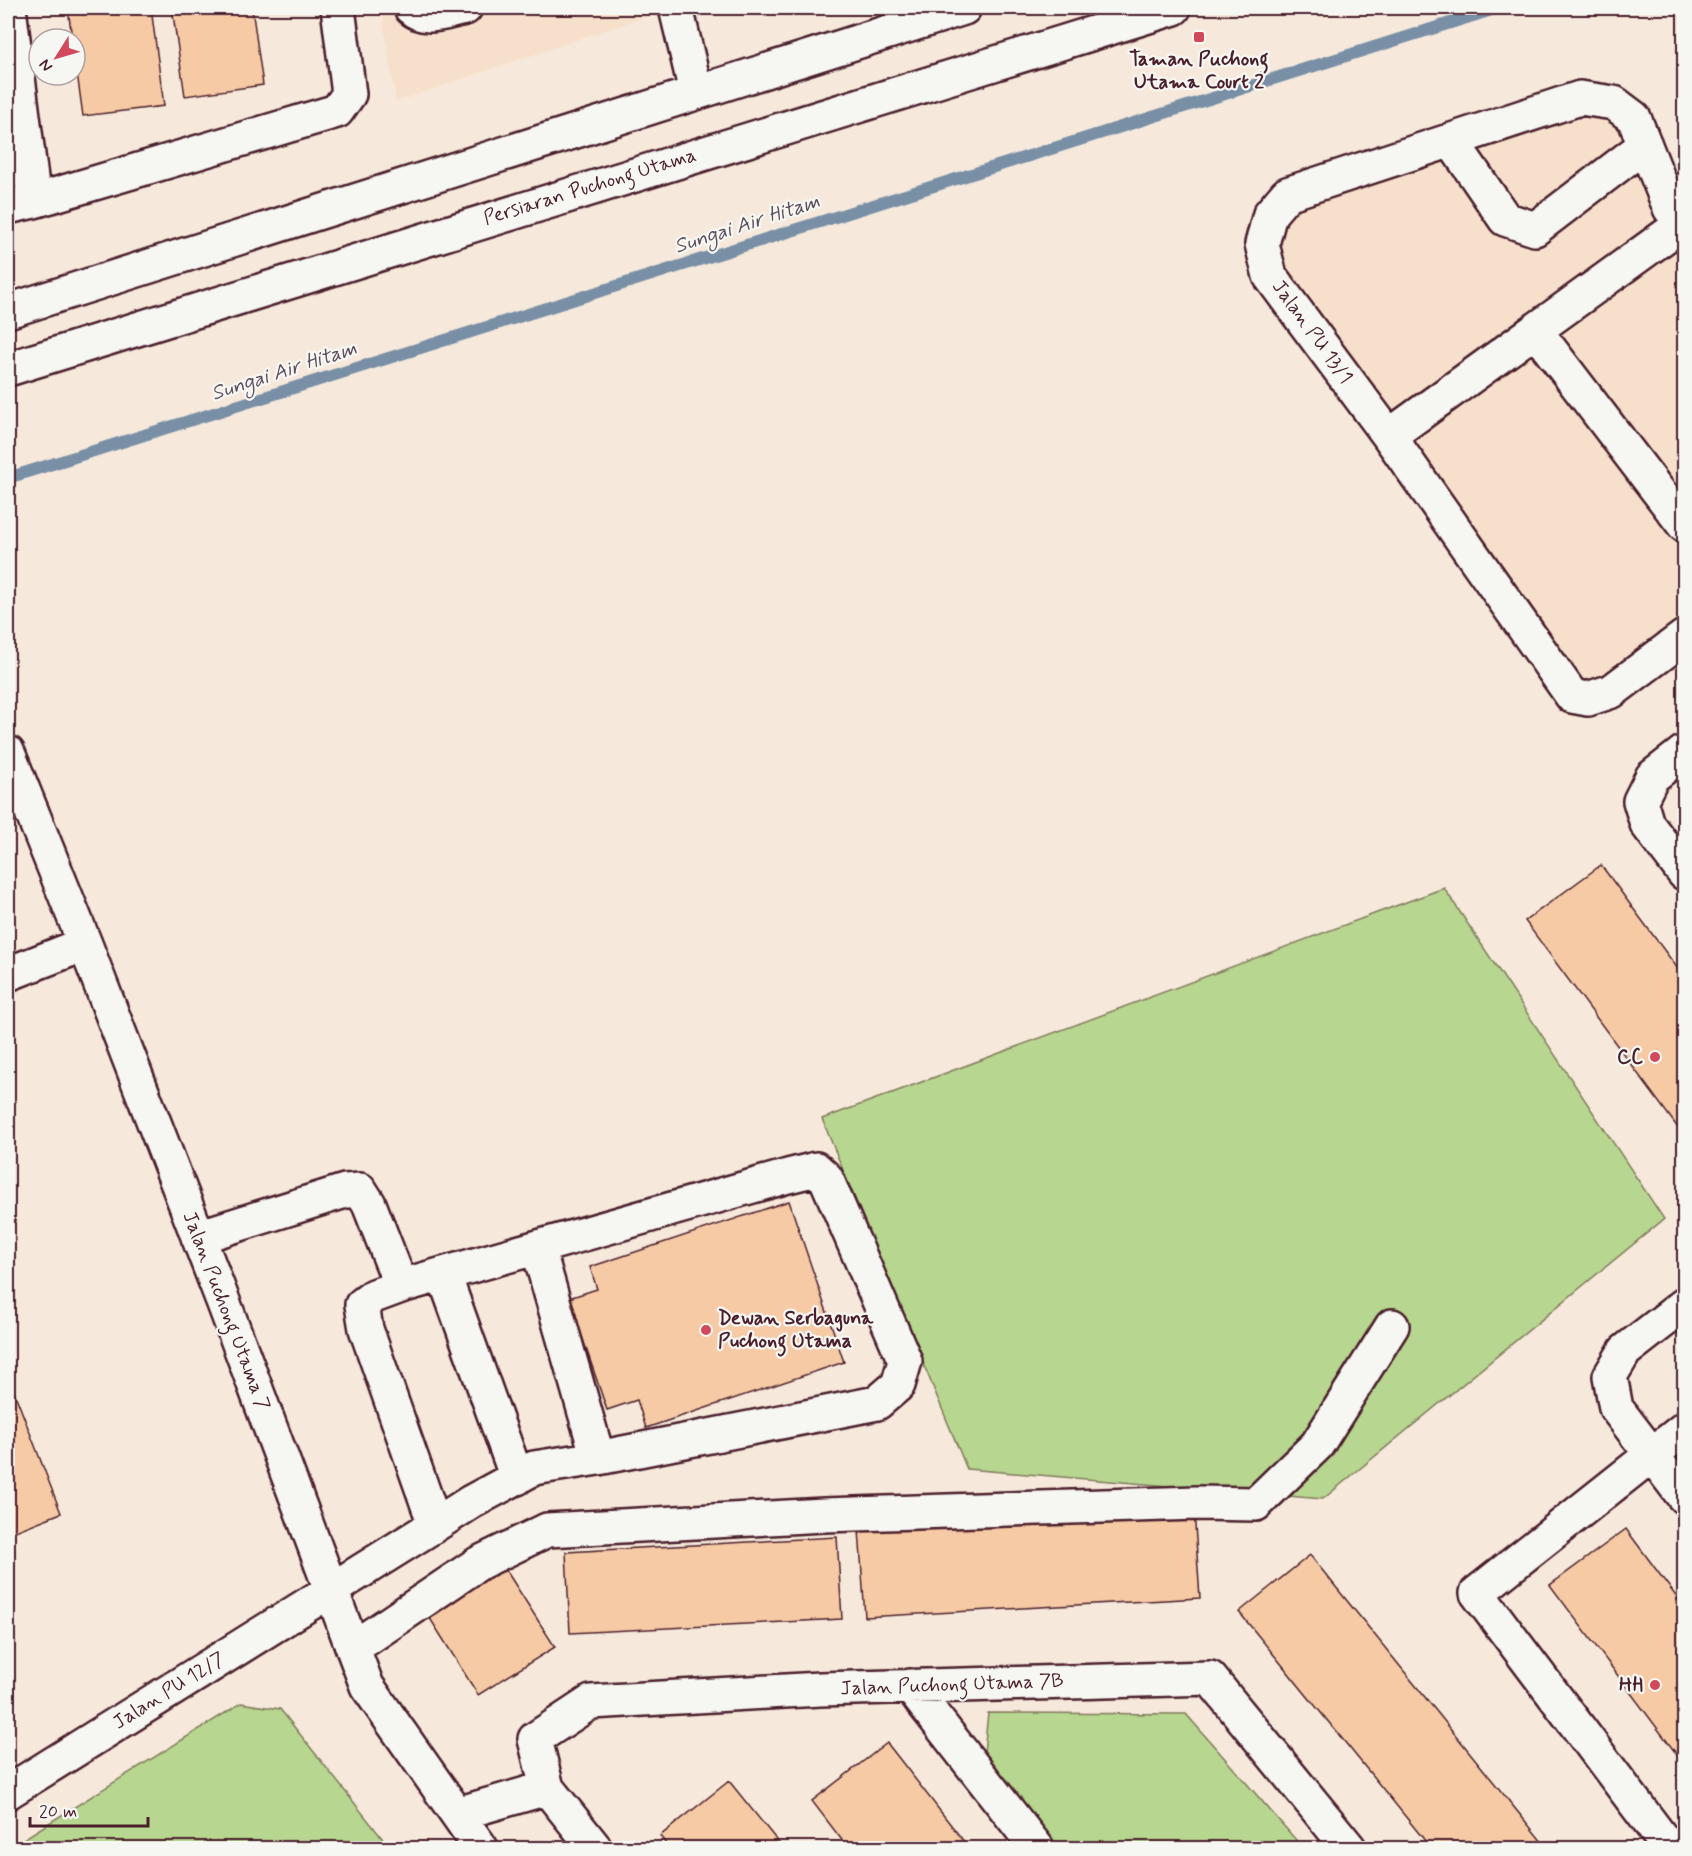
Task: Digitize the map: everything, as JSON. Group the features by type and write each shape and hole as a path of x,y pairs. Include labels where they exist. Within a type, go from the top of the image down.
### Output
{"street":[{"path":"9,8 21,204 338,111 349,94 338,8"},
{"path":"411,8 426,16 465,8"},
{"path":"676,8 696,92"},
{"path":"8,311 964,8"},
{"name":"Persiaran Puchong Utama","path":"8,369 1174,8"},
{"name":"Jalan PU 13/1","path":"1683,226 1670,208 1634,118 1614,103 1580,98 1287,194 1269,214 1262,244 1270,276 1389,436 1572,696 1588,699 1612,691 1684,638"},
{"path":"1451,140 1505,219 1535,229 1645,145"},
{"path":"1389,436 1683,226"},
{"path":"1535,330 1684,525"},
{"path":"1684,752 1652,777 1640,801 1647,824 1684,873"},
{"name":"Jalan Puchong Utama 7","path":"8,753 85,944 198,1237 367,1686 481,1848"},
{"path":"8,974 85,944"},
{"name":"Jalan PU 12/7","path":"8,1792 471,1502 534,1468 598,1458 877,1403 898,1385 905,1361 826,1178 816,1169 538,1248"},
{"path":"198,1237 345,1191 360,1190 369,1204 401,1286"},
{"path":"435,1525 366,1329 362,1305 374,1296 401,1286 538,1248 598,1458"},
{"path":"444,1275 517,1478"},
{"path":"1684,1305 1625,1351 1610,1376 1616,1408 1684,1497"},
{"path":"353,1648 479,1563 547,1530 824,1515 1197,1503 1256,1504 1317,1445 1392,1326"},
{"path":"1669,1848 1477,1593 1684,1429"},
{"name":"Jalan Puchong Utama 7B","path":"548,1788 535,1739 591,1702 820,1689 1210,1678 1349,1848"},
{"path":"910,1686 1037,1848"},
{"path":"457,1814 548,1788 595,1848"}],"shaded area":[{"path":"381,8 670,8 396,102"},
{"path":"1605,113 1619,125 1659,221 1684,256 1684,621 1610,678 1591,685 1576,673 1288,275 1277,246 1286,217 1296,209 1572,115"}],"green space":[{"path":"1444,888 1664,1219 1323,1499 967,1469 822,1119"},
{"path":"241,1703 280,1709 390,1848 9,1848"},
{"path":"988,1713 1186,1714 1303,1848 1057,1848 984,1752"}],"building":[{"path":"68,8 151,8 164,106 83,116 79,87 87,87 87,27 70,27"},
{"path":"172,8 252,8 263,85 185,96"},
{"name":"CC","path":"1601,865 1684,977 1684,1136 1525,921"},
{"name":"Dewan Serbaguna Puchong Utama","path":"789,1201 844,1362 646,1428 637,1400 607,1410 569,1298 597,1289 590,1267"},
{"path":"8,1376 61,1513 8,1534"},
{"path":"1194,1510 1200,1598 865,1617 859,1530"},
{"name":"HH","path":"1626,1529 1684,1607 1684,1764 1550,1585"},
{"path":"837,1537 842,1619 570,1633 566,1552"},
{"path":"1310,1555 1547,1848 1431,1848 1239,1612"},
{"path":"502,1564 555,1647 478,1695 426,1612"},
{"path":"887,1743 969,1848 848,1848 812,1801"},
{"path":"729,1781 783,1848 669,1848 660,1836"}],"waterway":[{"name":"Sungai Air Hitam","path":"8,478 1498,8"}],"place":[{"name":"Taman Puchong Utama Court 2","path":"1199,37"},
{"name":"CC","path":"1655,1057"},
{"name":"Dewan Serbaguna Puchong Utama","path":"706,1330"},
{"name":"HH","path":"1655,1685"}]}
